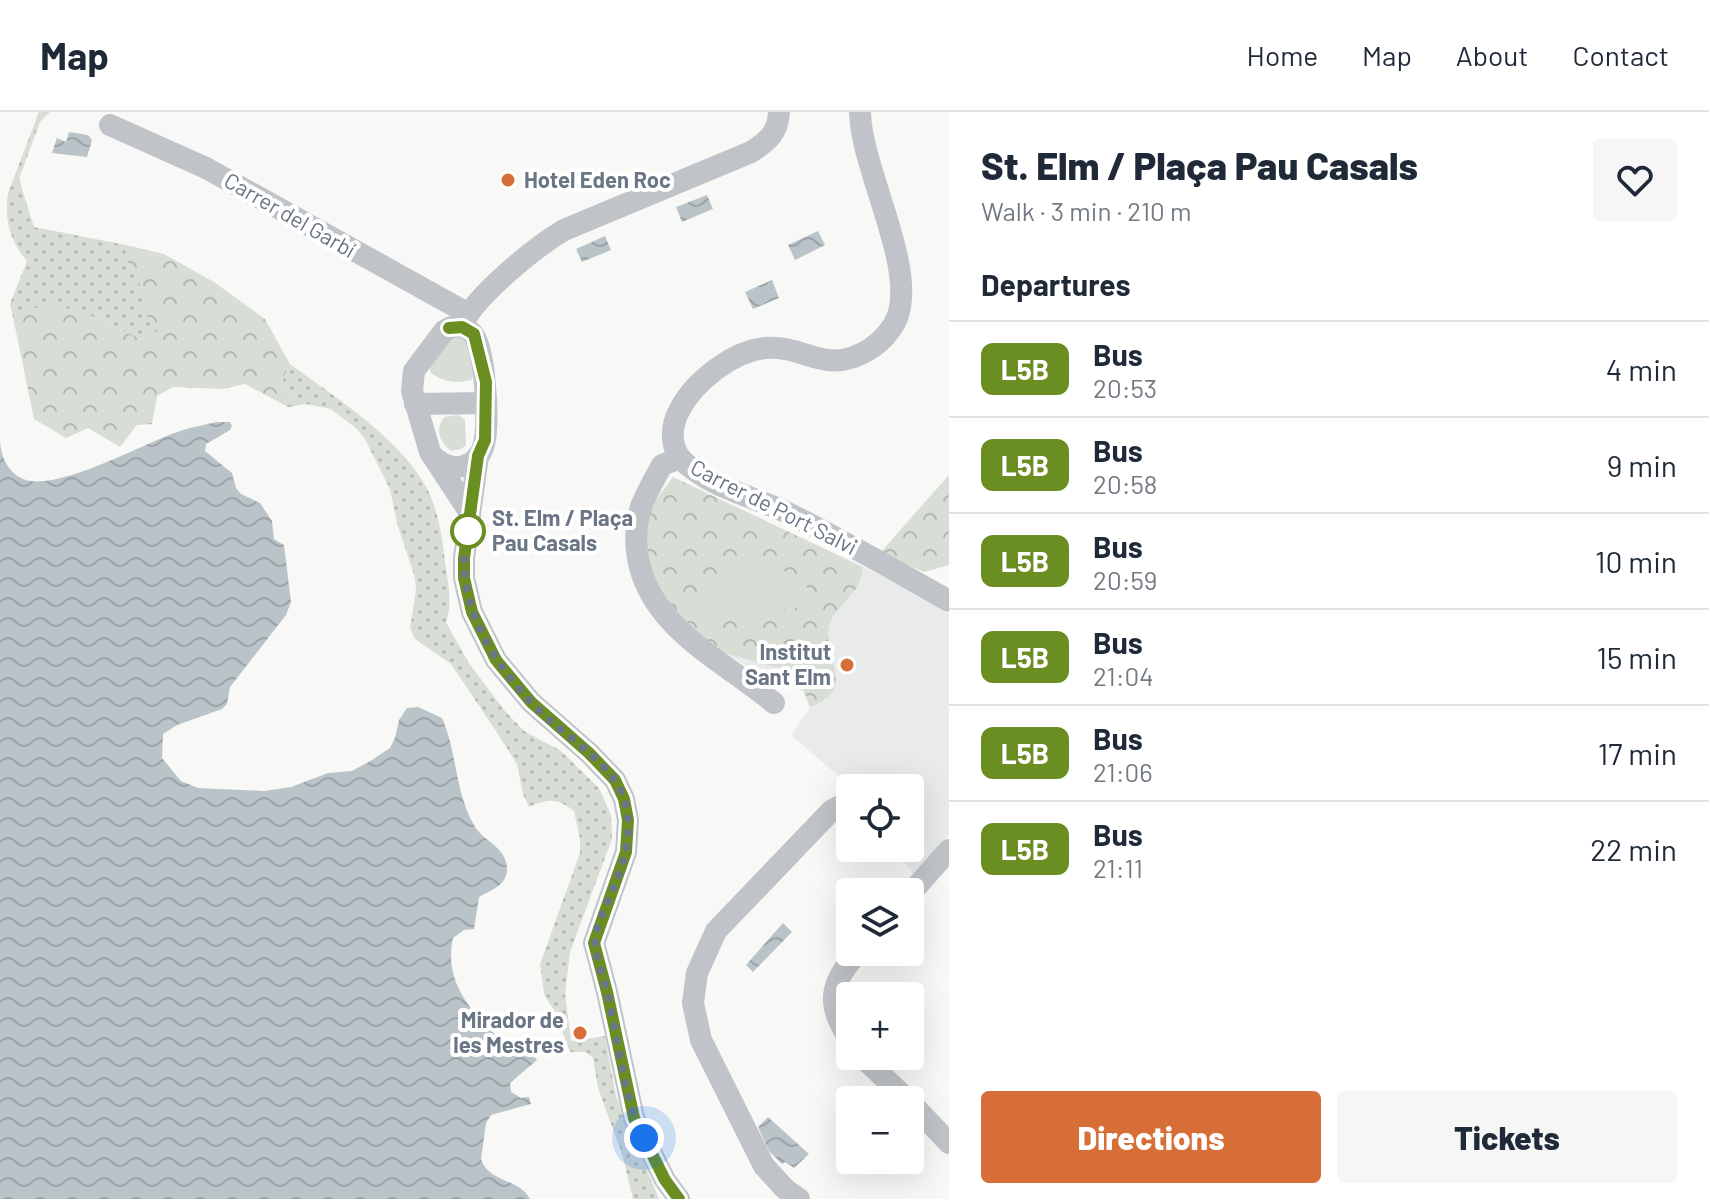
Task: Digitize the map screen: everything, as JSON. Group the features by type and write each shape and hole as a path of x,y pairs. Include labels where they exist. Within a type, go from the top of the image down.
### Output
{"street":[{"path":"470,513 428,446 411,384 417,366 444,331 464,320 546,241 564,230 751,152 769,141 775,133 779,112"},
{"name":"Carrer de Port Salvi","path":"860,112 864,145 899,268 902,294 896,321 879,344 858,357 837,362 767,348 744,353 722,364 680,409 674,423 673,443 680,458 696,472 786,512 949,601"},
{"name":"Carrer del Garbí","path":"110,125 206,168 464,320"},
{"path":"464,320 476,339 486,382 485,440 478,456 464,578 472,612 496,660 531,702 615,780 624,799 628,820 626,852 594,943 634,1118 665,1180 679,1199"},
{"path":"415,404 486,403"},
{"path":"435,458 447,466 458,467 469,464 478,456"},
{"path":"680,458 662,465 641,506 635,541 641,578 665,617 774,703"},
{"path":"799,1199 764,1166 701,1040 693,1003 697,973 716,931 836,808"},
{"path":"924,878 949,850"},
{"path":"836,985 833,992 836,1018"},
{"path":"876,1070 893,1086"},
{"path":"924,1117 949,1143"}],"shaded area":[{"name":"Institut Sant Elm","path":"673,477 911,590 949,614 949,834 914,875 905,862 924,862 924,774 836,774 791,735 810,708 804,692 765,677 725,653 655,501"}],"green space":[{"path":"39,112 50,112 40,122 19,179 34,227 126,245 127,257 142,288 148,314 159,331 141,339 89,315 28,309 15,327 10,304 27,261 16,246 10,229 8,193"},
{"path":"126,245 164,254 214,282 265,319 290,364 282,379 292,394 306,404 288,407 245,384 223,389 173,387 157,396 152,424 137,425 120,447 88,428 66,438 34,419 15,327 28,309 56,305 89,315 141,339 158,331 147,316 142,288 125,256"},
{"path":"453,335 461,335 468,341 475,373 471,380 449,381 430,372 430,365"},
{"path":"290,364 372,425 409,462 423,482 438,517 449,592 446,622 468,662 524,731 561,751 599,788 611,815 612,839 570,952 565,993 571,1041 605,1036 616,1096 659,1199 633,1199 623,1157 598,1088 593,1058 586,1052 570,1052 556,1014 544,994 540,964 580,853 574,811 553,801 529,807 517,764 451,664 415,639 410,628 415,578 397,523 390,489 357,429 331,409 306,404 292,394 282,379"},
{"path":"458,415 465,420 466,445 451,451 441,439 439,431 444,417"},
{"path":"949,475 949,565 924,572 880,553"},
{"path":"673,477 863,567 858,585 829,626 828,639 836,682 824,700 810,707 804,692 806,672 725,653 696,638 651,580 644,526 655,501"},
{"path":"743,565 790,572 810,590 804,607 775,610 717,624 702,617 703,594 717,579"}],"water":[{"path":"69,132 88,135 92,140 87,157 52,153 57,138 66,142"},
{"path":"707,195 713,209 682,222 676,207"},
{"path":"818,231 825,245 795,260 788,245"},
{"path":"605,236 611,250 582,262 576,249"},
{"path":"772,280 779,298 753,309 745,292"},
{"path":"216,422 230,422 232,426 206,444 205,451 232,473 241,494 260,503 272,521 274,539 284,545 291,602 286,615 230,687 227,704 222,709 177,725 163,734 162,758 181,781 198,788 264,791 291,787 328,773 352,771 372,760 390,748 399,720 407,708 418,707 442,718 468,813 478,831 503,854 507,868 502,883 479,897 474,929 464,930 453,938 453,973 467,1002 489,1028 514,1052 531,1053 537,1060 510,1083 511,1092 521,1098 529,1097 531,1104 491,1115 486,1123 481,1159 490,1172 519,1187 530,1199 0,1199 0,439 1,451 13,472 23,479 38,481 78,473 180,431"},
{"path":"783,923 792,932 753,972 746,965"},
{"path":"768,1117 809,1154 794,1168 785,1162 782,1164 769,1151 758,1127"}],"bus line":[{"name":"L5B","path":"449,328 462,327 474,334 486,382 485,440 478,456 464,558 464,578 472,612 496,660 531,702 615,780 624,799 628,820 626,852 594,943 634,1118 665,1180 679,1199"}],"place":[{"name":"Hotel Eden Roc","path":"508,180"},
{"name":"St. Elm / Plaça Pau Casals","path":"468,531"},
{"name":"Institut Sant Elm","path":"847,665"},
{"name":"Mirador de les Mestres","path":"580,1033"}],"route":[{"path":"468,531 464,578 472,612 496,660 531,702 615,780 624,799 628,820 626,852 594,943 634,1118 644,1138"}]}
